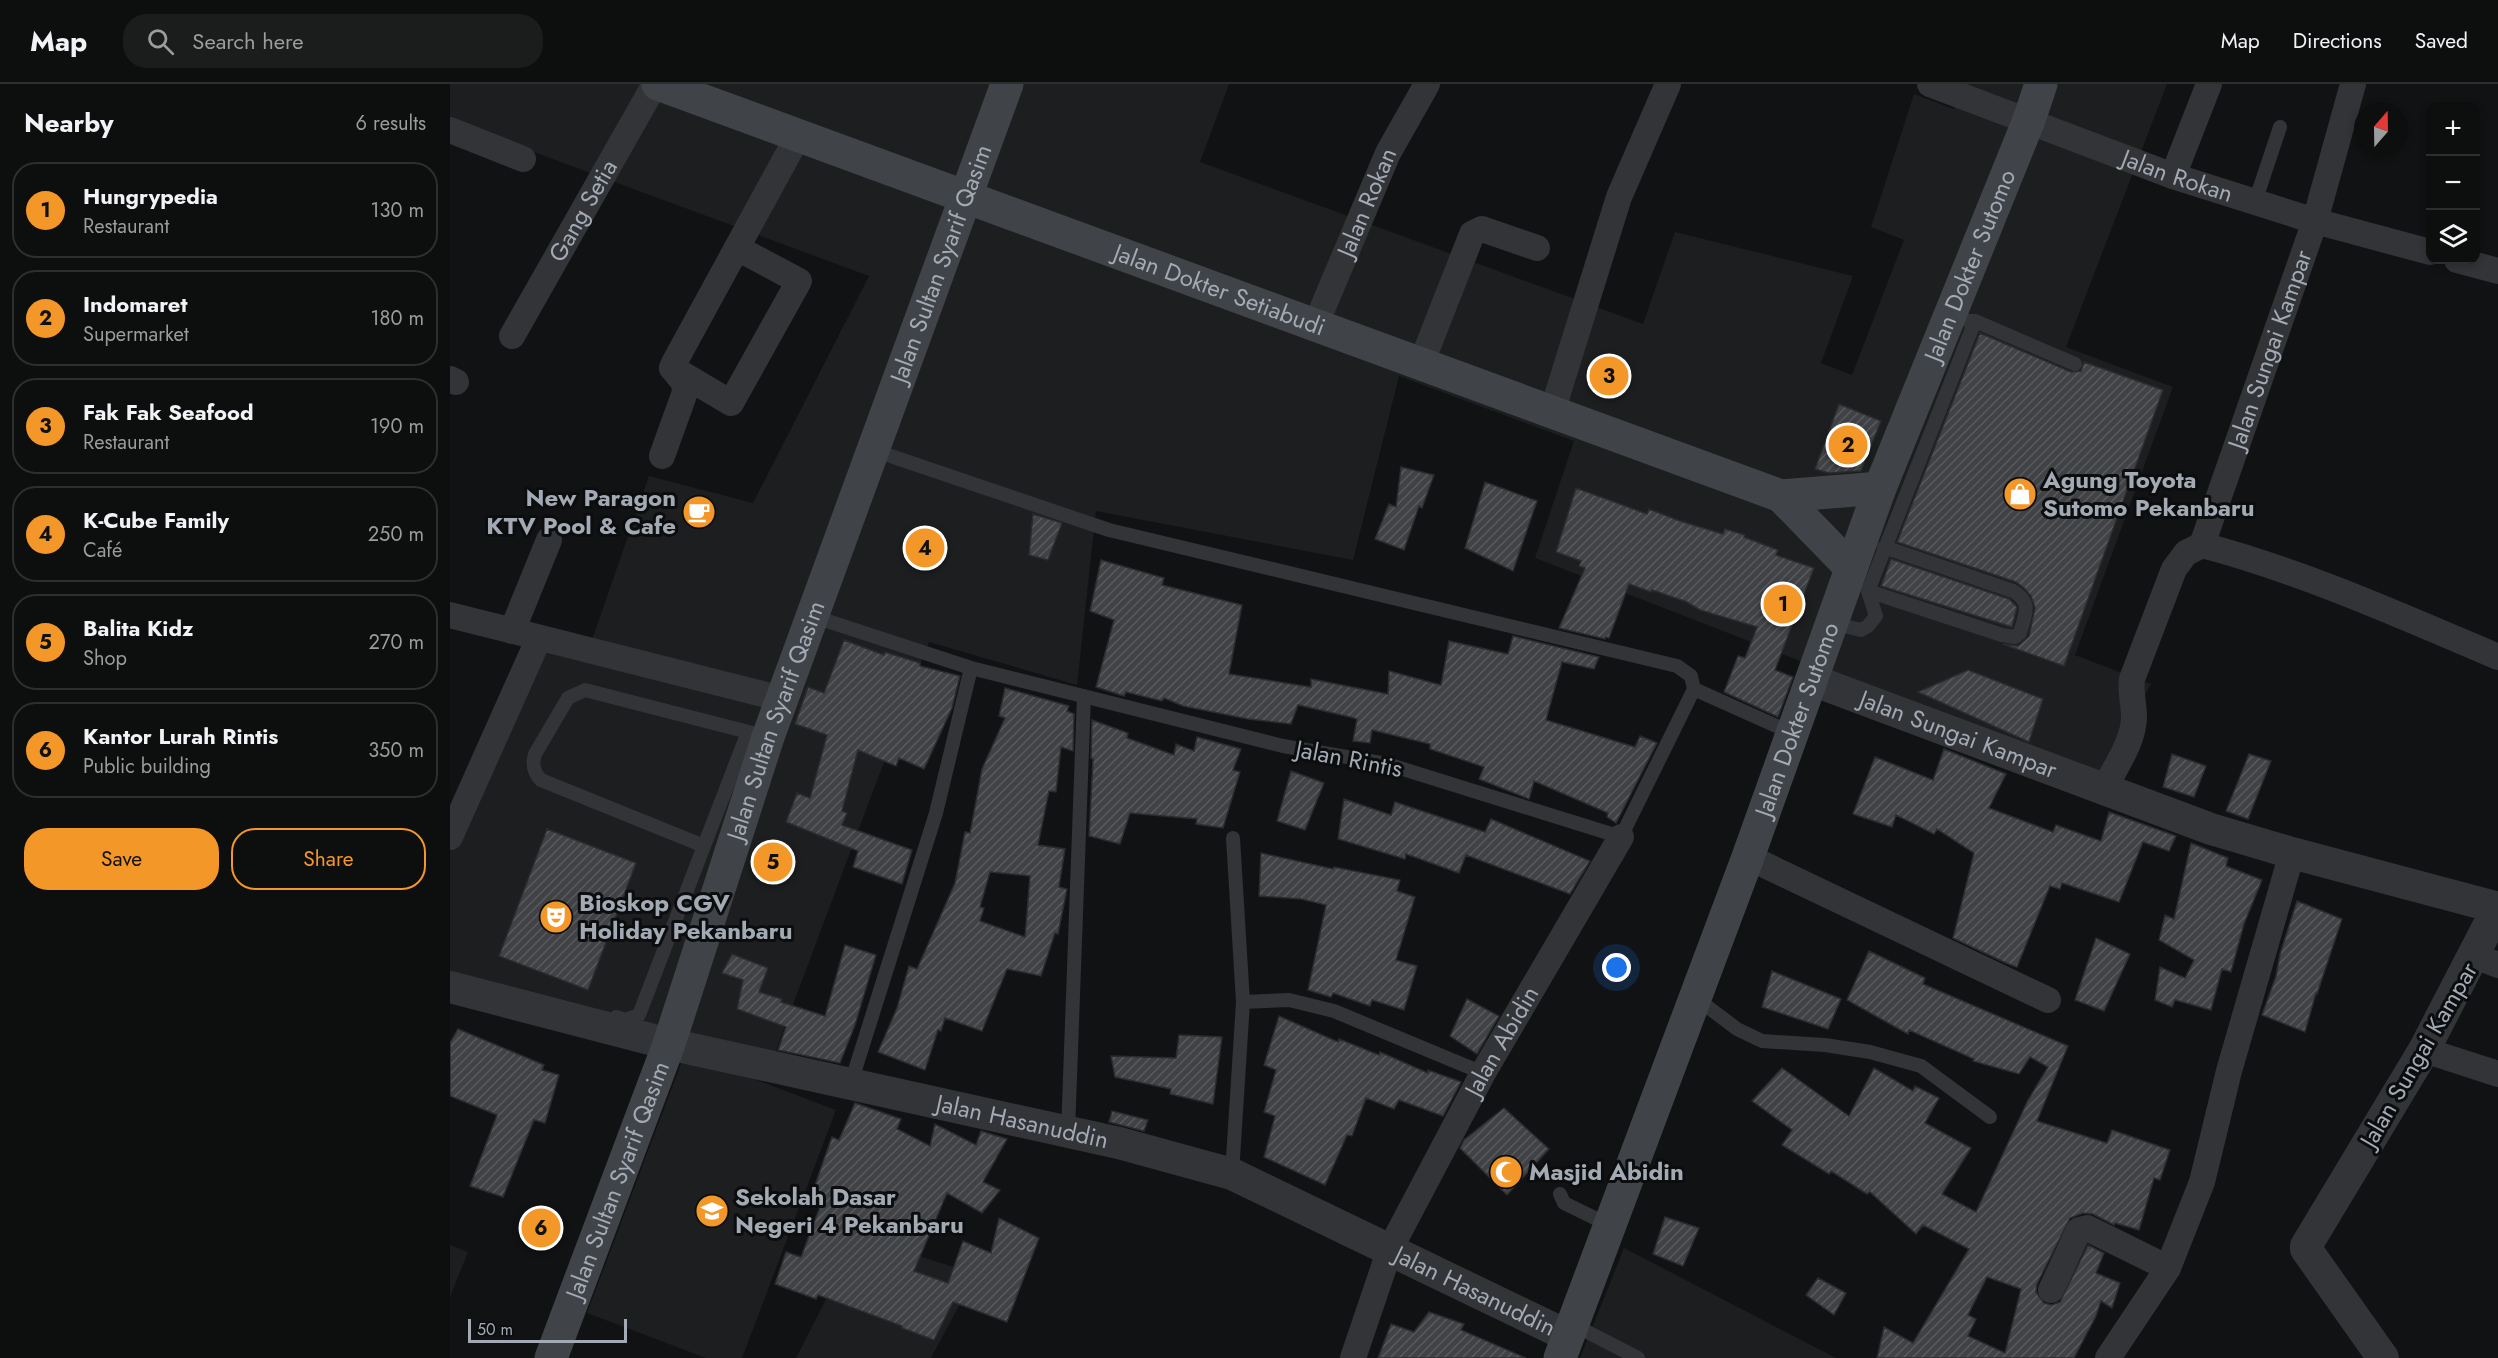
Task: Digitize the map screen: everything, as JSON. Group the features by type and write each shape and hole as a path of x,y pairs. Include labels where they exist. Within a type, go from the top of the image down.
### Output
{"main road":[{"name":"Jalan Dokter Setiabudi","path":"657,84 693,90 798,136 1781,496 1880,488"},
{"name":"Jalan Sultan Syarif Qasim","path":"551,1358 669,1044 758,735 782,699 1007,84"},
{"name":"Jalan Dokter Sutomo","path":"1567,1339 1748,857 1832,622 1859,580 1880,488 1962,321 2041,84"},
{"name":"Jalan Dokter Setiabudi","path":"1781,496 1859,580"}],"street":[{"name":"Gang Setia","path":"512,336 657,84"},
{"name":"Jalan Rokan","path":"1315,326 1388,153 1427,84"},
{"path":"1552,412 1619,197 1668,84"},
{"name":"Jalan Rokan","path":"1930,84 2172,176 2426,251"},
{"path":"2172,176 2209,84"},
{"name":"Jalan Sungai Kampar","path":"2202,545 2315,220 2354,84"},
{"path":"450,130 523,159"},
{"path":"672,368 798,136"},
{"path":"1421,364 1472,234 1482,228 1537,248"},
{"path":"672,368 731,403 799,281 737,248"},
{"path":"2472,264 2498,271"},
{"path":"662,456 685,392 684,383 672,368"},
{"path":"512,632 549,540"},
{"path":"2105,788 2131,735 2134,718 2130,692 2132,679 2174,569 2187,553 2202,545 2259,562 2420,624 2498,657"},
{"path":"450,615 782,699"},
{"path":"450,837 539,638"},
{"name":"Jalan Sungai Kampar","path":"1812,680 2211,829 2292,853 2496,904 2486,960 2424,1050 2306,1246 2306,1250 2383,1358"},
{"name":"Jalan Abidin","path":"1353,1358 1390,1249 1484,1073 1621,837"},
{"path":"2108,1358 2168,1268 2202,1182 2229,1071 2292,853"},
{"path":"1748,857 2048,1000"},
{"name":"Jalan Hasanuddin","path":"450,987 669,1044 850,1086 1119,1143 1232,1174 1390,1249 1567,1339"},
{"path":"2424,1050 2498,1074"},
{"path":"2051,1290 2079,1230 2087,1228 2168,1268"}],"lane":[{"path":"2255,202 2280,127"},
{"path":"1884,547 2013,591 2022,597 2026,607 2020,633 2015,637 2009,637 1859,580 1884,547 1962,321 2074,364"},
{"path":"873,450 1109,530 1677,666 1692,676 1694,689 1621,837"},
{"name":"Jalan Rintis","path":"812,616 971,668 1283,746 1387,764 1621,837"},
{"path":"850,1086 936,813 971,668"},
{"path":"1694,689 1792,734"},
{"path":"556,1000 625,1020 639,1015 704,846 758,735 585,690 568,698 535,754 534,770 541,780 704,846"},
{"path":"1068,1132 1084,696"},
{"path":"1232,1174 1243,1002 1233,838"},
{"path":"1695,997 1737,1029 1762,1041 1825,1045 1870,1052 1921,1066 1990,1117"},
{"path":"1243,1002 1289,1000 1326,1009 1484,1073"},
{"path":"1560,1194 1564,1203 1609,1225"},
{"path":"1567,1339 1638,1358"}],"shaded area":[{"path":"450,84 1229,84 1200,162 1643,324 1675,232 1853,276 1821,363 1852,375 1904,240 1871,227 1914,94 1954,109 1963,84 2167,84 2066,347 2173,387 2075,655 2151,684 2101,778 1535,558 1574,441 1399,376 1353,560 1096,511 1077,685 929,642 773,1058 450,973 450,852 549,633 592,640 649,476 753,503 869,276 450,121"},
{"name":"Sekolah Dasar Negeri 4 Pekanbaru","path":"685,1053 836,1110 742,1358 706,1358 587,1313"},
{"path":"858,1237 976,1274 931,1358 796,1358"},
{"path":"450,1245 468,1252 450,1297"},
{"path":"1624,1248 1836,1358 1580,1358"}],"building":[{"name":"Agung Toyota Sutomo Pekanbaru","path":"1980,333 2071,372 2081,371 2084,362 2163,390 2064,666 2003,644 2018,646 2029,636 2035,608 2031,596 2016,582 1897,542"},
{"path":"1839,404 1881,421 1861,471 1829,473 1815,469"},
{"path":"1401,467 1434,475 1422,508 1419,506 1404,550 1375,539 1389,504 1396,507"},
{"path":"1485,482 1537,501 1513,571 1465,548"},
{"path":"1576,488 1647,514 1649,509 1723,534 1725,529 1745,535 1744,537 1778,550 1776,555 1814,568 1775,670 1793,677 1778,717 1724,692 1738,656 1745,658 1757,627 1700,610 1687,602 1629,584 1609,638 1559,628 1585,568 1579,566 1581,561 1556,552"},
{"path":"1033,514 1062,523 1048,560 1029,555"},
{"path":"1891,559 2009,599 2017,607 2012,627 1881,586"},
{"path":"1101,560 1164,578 1162,585 1242,605 1229,674 1311,687 1311,679 1388,694 1389,671 1441,685 1449,641 1508,654 1513,636 1599,657 1594,669 1562,662 1546,720 1635,747 1640,736 1657,743 1616,823 1607,817 1608,813 1534,781 1529,799 1479,779 1484,767 1430,749 1430,744 1372,730 1370,743 1353,741 1357,719 1350,717 1298,705 1291,724 1248,719 1183,706 1164,698 1162,701 1126,692 1124,696 1096,687 1114,620 1090,611"},
{"path":"844,640 884,655 885,652 920,663 920,666 960,676 952,708 924,769 899,758 896,766 858,750 842,811 847,813 842,825 912,850 902,884 853,867 858,851 786,822 797,793 810,798 827,735 795,724 808,687 824,693"},
{"path":"1968,670 2043,699 2029,742 1918,692"},
{"path":"1005,688 1069,706 1067,711 1074,714 1073,751 1061,747 1056,792 1049,791 1038,845 1065,849 1059,887 1067,889 1058,934 1055,933 1041,976 1007,969 982,1031 945,1018 941,1031 938,1030 925,1070 878,1052 897,1008 909,966 917,969 955,883 965,832 970,833 982,769 1005,718 999,716","holes":["990,872 1030,876 1025,937 980,921 984,908 980,907"]},
{"path":"1092,720 1128,733 1127,738 1174,755 1176,744 1194,751 1197,737 1241,749 1233,770 1240,772 1223,828 1196,824 1197,819 1130,813 1120,844 1089,836 1093,759 1091,758"},
{"path":"1944,749 2006,774 1989,808 2053,832 2056,825 2101,841 2109,812 2176,836 2169,851 2143,842 2119,902 2062,883 2060,889 2050,886 2017,967 2006,963 1953,938 1974,853 1937,829 1934,834 1896,815 1892,827 1853,814 1875,757 1933,780"},
{"path":"2172,754 2206,766 2194,797 2163,787"},
{"path":"2249,754 2271,761 2248,819 2226,811"},
{"path":"1291,771 1324,783 1305,830 1277,821"},
{"path":"1344,799 1391,815 1395,802 1485,832 1491,819 1590,861 1570,894 1466,855 1459,873 1406,854 1405,859 1338,839"},
{"path":"547,829 636,863 588,990 499,956"},
{"path":"2191,843 2228,858 2226,866 2262,880 2244,924 2231,972 2222,969 2211,1010 2175,1000 2172,1007 2155,1000 2160,967 2185,978 2194,960 2159,940 2165,915 2174,919"},
{"path":"1261,853 1333,869 1334,867 1400,880 1397,891 1415,897 1396,960 1417,966 1404,1010 1372,1000 1370,1006 1333,993 1331,997 1308,990 1326,905 1301,899 1259,896"},
{"path":"2297,901 2342,919 2305,1032 2262,1015 2276,976 2280,954"},
{"path":"2096,938 2130,954 2104,1011 2075,1000"},
{"path":"845,945 876,955 855,1025 840,1063 778,1050 786,1027 737,1009 743,980 722,973 732,954 768,968 759,992 782,999 781,1002 825,1016"},
{"path":"1869,951 1925,978 1923,984 2068,1046 2037,1121 2107,1143 2112,1130 2170,1150 2160,1180 2154,1178 2139,1230 2115,1223 2114,1225 2093,1214 2083,1213 2070,1218 2037,1284 2036,1292 2044,1303 2052,1305 2060,1302 2088,1245 2104,1253 2096,1273 2120,1283 2112,1308 2101,1301 2096,1316 2074,1358 1877,1358 1884,1327 1913,1343 1969,1249 1923,1225 1916,1234 1870,1192 1867,1194 1831,1171 1829,1174 1782,1145 1792,1130 1752,1101 1782,1068 1849,1116 1874,1068 1913,1091 1915,1086 1939,1098 1925,1123 1971,1148 1942,1194 1976,1212 2028,1100 2048,1067 2030,1057 2019,1074 1973,1061 1974,1059 1909,1030 1908,1034 1847,1000","holes":["1987,1277 2021,1289 2005,1353 1968,1336 1976,1319 1968,1315"]},
{"path":"1772,971 1841,999 1828,1029 1762,1007"},
{"path":"1467,999 1499,1016 1477,1054 1450,1036"},
{"path":"1279,1016 1338,1042 1339,1039 1379,1055 1380,1052 1428,1073 1428,1070 1461,1082 1443,1116 1399,1100 1394,1109 1366,1098 1352,1136 1347,1135 1325,1185 1264,1157 1275,1116 1264,1112 1276,1070 1264,1065"},
{"path":"458,1029 544,1065 542,1070 559,1075 545,1123 534,1120 503,1197 470,1186 497,1115 450,1096 450,1043"},
{"path":"1179,1035 1222,1037 1213,1104 1170,1094 1171,1089 1115,1077 1111,1056 1176,1058"},
{"path":"855,1103 901,1119 897,1129 930,1146 935,1124 976,1145 981,1131 1007,1139 983,1182 1000,1190 982,1213 947,1193 914,1271 948,1283 963,1241 991,1253 999,1218 1039,1238 1007,1322 953,1302 934,1340 818,1295 816,1299 775,1284 786,1252 801,1257 820,1207 809,1203 823,1162 832,1137 839,1140"},
{"name":"Masjid Abidin","path":"1504,1108 1549,1149 1507,1195 1460,1148 1464,1140"},
{"path":"1112,1111 1148,1120 1144,1131 1109,1122"},
{"path":"1665,1217 1699,1228 1683,1266 1653,1254"},
{"path":"1818,1278 1846,1293 1834,1315 1806,1295"},
{"path":"1429,1312 1464,1324 1461,1330 1526,1358 1378,1358 1391,1324 1414,1332"}],"place":[{"name":"Fak Fak Seafood","path":"1609,376"},
{"name":"Indomaret","path":"1848,445"},
{"name":"Agung Toyota Sutomo Pekanbaru","path":"2020,494"},
{"name":"New Paragon KTV Pool & Cafe","path":"699,512"},
{"name":"K-Cube Family","path":"925,548"},
{"name":"Hungrypedia","path":"1783,604"},
{"name":"Balita Kidz","path":"773,862"},
{"name":"Bioskop CGV Holiday Pekanbaru","path":"556,917"},
{"name":"Masjid Abidin","path":"1506,1172"},
{"name":"Sekolah Dasar Negeri 4 Pekanbaru","path":"712,1211"},
{"name":"Kantor Lurah Rintis","path":"541,1228"}]}
